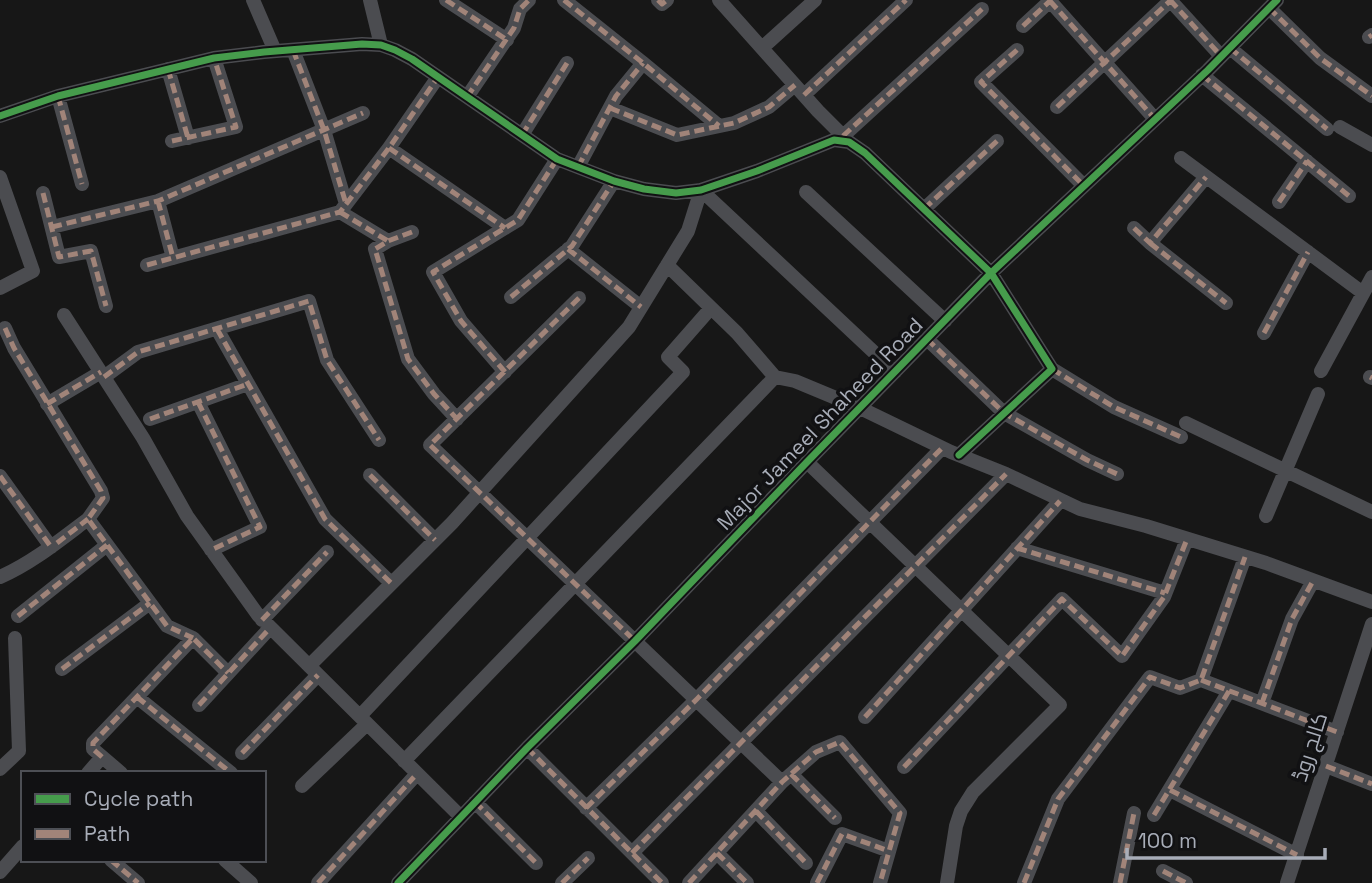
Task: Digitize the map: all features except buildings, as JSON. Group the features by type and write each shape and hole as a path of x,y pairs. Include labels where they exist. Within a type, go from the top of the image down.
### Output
{"street":[{"path":"253,0 275,51"},
{"path":"370,0 381,45"},
{"path":"446,0 507,40"},
{"path":"564,0 719,126"},
{"path":"658,0 662,4 667,0"},
{"path":"719,0 846,139 866,153 991,273 1052,369 1114,407 1181,437"},
{"path":"762,48 815,0"},
{"path":"610,108 677,135 734,123 800,90 906,0"},
{"path":"1023,26 1051,0 1156,119"},
{"path":"1057,107 1171,0 1225,52 1334,128 1372,145"},
{"path":"467,97 514,28 522,2"},
{"path":"1273,4 1320,58 1372,96"},
{"name":"Major Jameel Shaheed Road","path":"398,883 991,273 1156,119 1273,4"},
{"path":"0,116 58,96 214,58 362,44 381,45 403,54 557,159 614,181 644,189 676,193 701,190 834,140 846,139 982,9"},
{"path":"293,50 324,130 343,208 388,241"},
{"path":"1017,50 981,82 1084,186"},
{"path":"172,141 236,127 214,58"},
{"path":"578,167 616,96 643,63"},
{"path":"522,135 567,64"},
{"path":"168,69 188,138"},
{"path":"1202,75 1349,196"},
{"path":"147,265 343,208 438,77"},
{"path":"58,96 82,184"},
{"path":"52,227 159,201 363,113"},
{"path":"924,209 997,141"},
{"path":"389,148 505,228"},
{"path":"1181,158 1363,293"},
{"path":"505,372 461,321 433,272 518,220 557,159"},
{"path":"1279,202 1307,161"},
{"path":"0,177 33,271 0,288"},
{"path":"1150,243 1206,177"},
{"path":"511,297 572,246 614,181"},
{"path":"242,752 391,583 435,540 629,327 688,231 701,190"},
{"path":"701,190 895,372"},
{"path":"806,192 945,321"},
{"path":"43,193 59,257 91,251 106,306"},
{"path":"159,201 173,258"},
{"path":"1134,228 1226,303"},
{"path":"412,232 375,248 408,359 457,419"},
{"path":"568,249 641,307"},
{"path":"1264,333 1308,252"},
{"path":"667,265 737,333 775,377 795,381 860,408 1080,509 1245,556 1372,602"},
{"path":"1321,371 1372,277"},
{"path":"579,298 430,445 742,742 835,818"},
{"path":"47,404 138,352 309,301 327,360 379,440"},
{"path":"302,786 683,372 668,357 711,307"},
{"path":"64,315 143,438 187,516 266,624 461,817"},
{"path":"0,577 18,569 88,519 103,498 14,348 5,328"},
{"path":"217,329 324,519 391,583"},
{"path":"927,339 1004,413 1117,474"},
{"path":"959,455 1052,369"},
{"path":"404,761 775,377"},
{"path":"150,419 248,384"},
{"path":"1266,516 1318,394"},
{"path":"198,402 260,527 211,550"},
{"path":"1186,423 1372,512"},
{"path":"586,808 697,699 942,447"},
{"path":"807,462 1060,705 973,792 961,811 956,827 947,883"},
{"path":"632,853 1006,474"},
{"path":"370,475 435,540"},
{"path":"0,476 51,547"},
{"path":"865,717 1060,501"},
{"path":"88,519 167,626 192,638 228,673"},
{"path":"904,767 1062,599 1122,656 1165,593 1188,539"},
{"path":"18,616 107,545"},
{"path":"1017,548 1165,593"},
{"path":"199,705 327,552"},
{"path":"1201,680 1245,556"},
{"path":"1262,704 1292,619 1313,580"},
{"path":"62,669 150,603"},
{"name":"کالج روڈ","path":"1287,883 1372,624"},
{"path":"0,769 19,751 15,638"},
{"path":"119,771 93,749 93,743 192,638"},
{"path":"1024,883 1058,799 1150,677 1180,688 1201,680 1337,732"},
{"path":"1154,816 1230,691"},
{"path":"137,697 229,771"},
{"path":"690,883 787,778 816,752 840,742 900,813 880,883"},
{"path":"527,748 662,883"},
{"path":"90,771 102,757"},
{"path":"1326,766 1372,784"},
{"path":"318,883 414,777"},
{"path":"1170,790 1297,855"},
{"path":"475,802 536,863"},
{"path":"756,811 806,863"},
{"path":"1121,883 1134,813"},
{"path":"817,883 842,834 890,851"},
{"path":"0,872 21,848"},
{"path":"717,853 747,883"},
{"path":"562,883 588,858"},
{"path":"113,862 138,883"},
{"path":"227,862 251,883"},
{"path":"1163,871 1186,883"}],"marked path":[{"path":"446,0 507,40"},
{"path":"467,97 514,28 520,9 529,0"},
{"path":"564,0 719,126"},
{"path":"658,0 662,4 667,0"},
{"path":"804,95 906,0"},
{"path":"1023,26 1051,0"},
{"path":"1170,0 1221,56"},
{"path":"1057,107 1171,0"},
{"path":"1050,1 1155,119"},
{"path":"1269,8 1320,58 1372,96"},
{"path":"843,136 982,9"},
{"path":"1230,48 1327,129"},
{"path":"293,50 324,130 346,204"},
{"path":"1017,50 981,82 1084,186"},
{"path":"172,141 236,127 214,58"},
{"path":"522,135 567,63"},
{"path":"578,167 616,96 643,63"},
{"path":"168,69 188,138"},
{"path":"1202,75 1349,196"},
{"path":"147,265 340,212 438,77"},
{"path":"610,108 677,135 734,123 769,107 795,85"},
{"path":"58,96 82,184"},
{"path":"52,227 158,201 363,113"},
{"path":"924,209 997,141"},
{"path":"389,148 505,228"},
{"path":"505,372 461,321 433,272 518,220 557,159"},
{"path":"1279,202 1307,161"},
{"path":"1134,228 1150,243 1206,177"},
{"path":"511,297 572,246 614,181"},
{"path":"43,193 59,257 91,251 106,306"},
{"path":"158,201 173,258"},
{"path":"340,212 388,241"},
{"path":"412,232 375,249 408,359 457,419"},
{"path":"1150,243 1226,303"},
{"path":"568,249 641,307"},
{"path":"1264,333 1308,252"},
{"path":"579,298 430,445 635,641"},
{"path":"104,377 138,352 309,301 327,360 379,440"},
{"path":"5,328 14,348 101,491 103,498 88,519 167,626 193,638"},
{"path":"217,329 325,519 391,583"},
{"path":"927,339 1004,413 1117,474"},
{"path":"1052,369 1114,407 1181,437"},
{"path":"47,404 101,372"},
{"path":"150,419 248,384"},
{"path":"198,402 260,527 211,550"},
{"path":"586,808 697,699 942,448"},
{"path":"632,853 1006,474"},
{"path":"370,475 435,540"},
{"path":"0,476 51,547"},
{"path":"865,717 1060,501"},
{"path":"57,543 88,519"},
{"path":"904,767 1062,599 1122,656 1164,597 1187,539"},
{"path":"18,616 107,545"},
{"path":"1017,548 1165,593"},
{"path":"262,620 327,552"},
{"path":"1024,883 1058,799 1150,677 1180,688 1201,680 1245,557"},
{"path":"1262,703 1292,619 1313,581"},
{"path":"62,669 150,603"},
{"path":"199,705 270,628"},
{"path":"102,757 93,749 93,743 193,638 228,673"},
{"path":"242,753 318,675"},
{"path":"1201,680 1337,732"},
{"path":"1154,815 1229,691"},
{"path":"137,697 229,771"},
{"path":"689,883 782,782 816,752 840,742 900,813 880,883"},
{"path":"527,748 662,883"},
{"path":"1326,766 1372,784"},
{"path":"791,774 835,818"},
{"path":"318,883 414,777"},
{"path":"1170,790 1297,855"},
{"path":"475,802 536,863"},
{"path":"756,811 806,863"},
{"path":"1120,883 1134,813"},
{"path":"817,883 842,834 889,851"},
{"path":"717,853 747,883"},
{"path":"562,883 588,858"},
{"path":"113,862 138,883"},
{"path":"1163,871 1186,883"}],"cycle path":[{"path":"398,883 991,273 1208,70 1277,0"},
{"path":"0,116 58,96 214,58 362,44 381,45 412,59 557,159 614,181 644,189 676,193 701,190 834,140 849,142 865,153 991,273 1052,369 959,455"}]}
